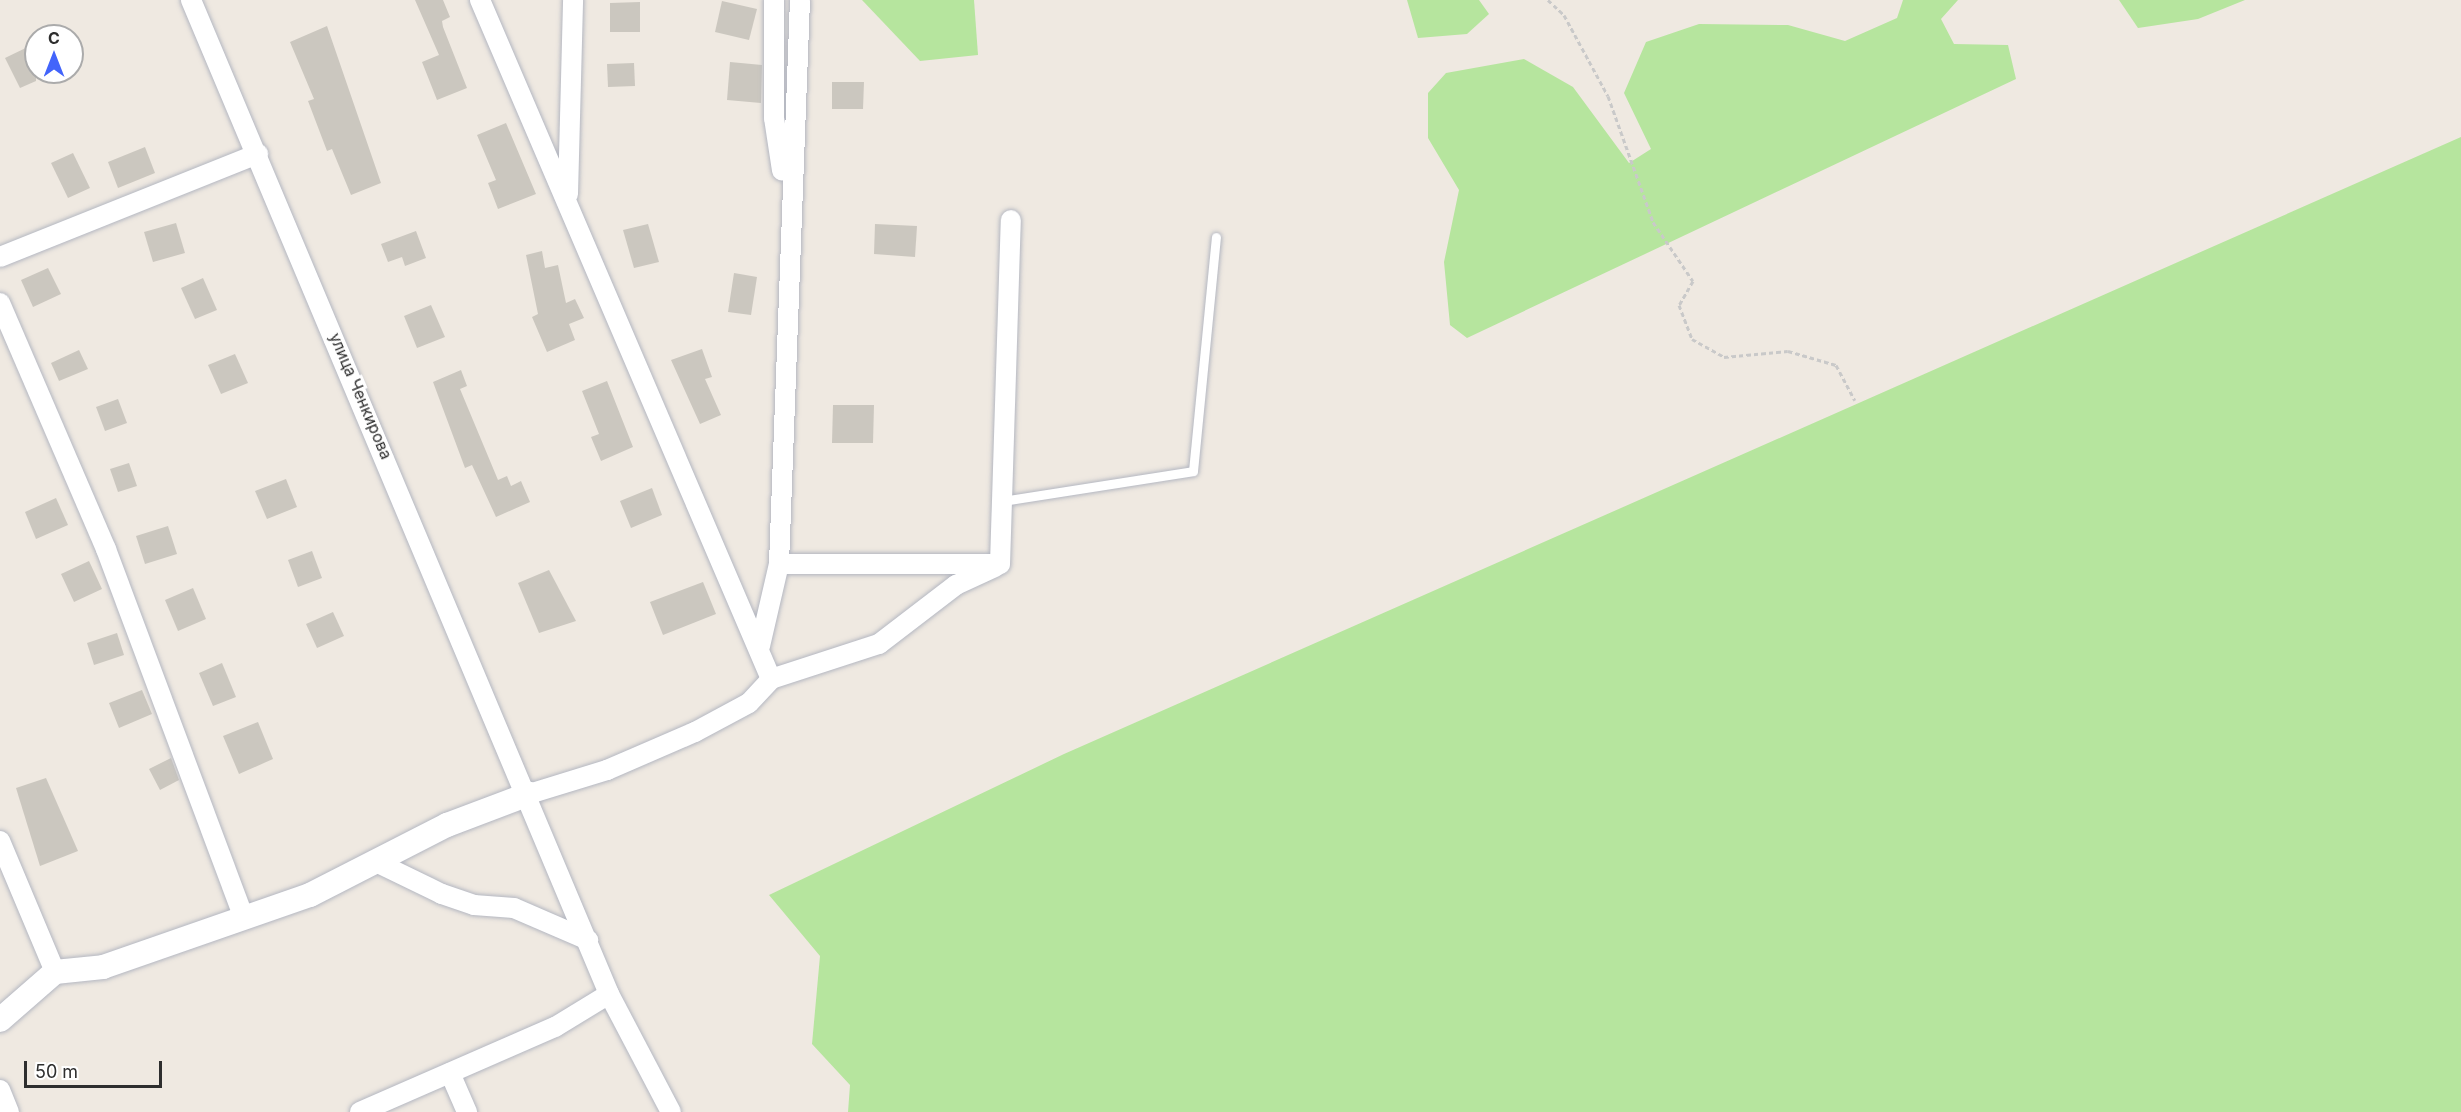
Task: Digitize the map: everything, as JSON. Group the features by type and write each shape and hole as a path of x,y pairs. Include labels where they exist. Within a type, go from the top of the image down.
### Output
{"street":[{"name":"улица Ченкирова","path":"190,0 258,154 529,794 609,994 671,1112"},
{"path":"480,0 568,199 700,523 760,646 771,679"},
{"path":"568,199 573,0"},
{"path":"774,0 774,118 788,217"},
{"path":"760,646 779,564 788,217 800,0"},
{"path":"0,257 258,154"},
{"path":"1000,564 1011,219"},
{"path":"0,303 106,549 244,918"},
{"path":"779,564 1000,564"},
{"path":"0,1020 55,972 103,967 310,895 447,825 529,794 608,770 695,732 749,703 771,679 879,644 956,585 1000,564"},
{"path":"0,841 55,972"},
{"path":"376,862 442,894 474,905 513,908 588,940"},
{"path":"360,1112 555,1027 609,994"},
{"path":"450,1073 468,1112"},
{"path":"0,1090 9,1112"}],"lane":[{"path":"1002,501 1193,471 1216,237"}],"path":[{"path":"1548,0 1564,15 1608,96 1653,222 1693,281 1679,305 1692,339 1724,357 1788,351 1836,365 1855,400"}],"green space":[{"path":"862,0 974,0 978,55 920,61"},
{"path":"1407,0 1479,0 1489,14 1467,34 1418,38"},
{"path":"1903,0 1958,0 1941,19 1954,44 2008,45 2016,79 1467,338 1450,325 1444,262 1459,190 1428,138 1428,93 1446,73 1524,59 1573,87 1629,163 1651,149 1624,93 1646,42 1699,24 1788,25 1845,41 1897,18"},
{"path":"2119,0 2245,0 2198,19 2138,28"},
{"path":"2461,137 2461,1112 848,1112 850,1085 812,1044 820,956 769,895 1064,754"}],"building":[{"path":"415,0 443,0 450,17 442,21 443,27 467,88 437,100 422,62 439,55"},
{"path":"722,1 757,9 749,40 715,32"},
{"path":"640,2 640,32 610,32 610,3"},
{"path":"327,26 381,183 351,195 332,149 327,151 308,101 314,99 290,42"},
{"path":"24,49 24,84 29,84 20,88 5,58"},
{"path":"730,62 762,65 761,103 727,100"},
{"path":"634,63 635,86 608,87 607,64"},
{"path":"832,82 864,82 863,109 832,109"},
{"path":"506,123 536,194 498,209 488,183 496,180 477,135"},
{"path":"145,147 155,173 118,188 108,162"},
{"path":"73,153 90,188 68,198 51,163"},
{"path":"176,223 185,253 153,262 144,232"},
{"path":"648,224 659,262 634,268 623,230"},
{"path":"875,224 917,226 915,257 874,254"},
{"path":"416,231 426,258 405,266 402,257 388,262 381,244"},
{"path":"542,251 545,268 558,265 566,303 575,299 584,318 569,324 575,340 547,352 532,317 538,314 526,255"},
{"path":"48,268 61,294 33,307 21,280"},
{"path":"734,273 757,277 751,315 728,312"},
{"path":"203,278 217,310 195,319 181,288"},
{"path":"431,305 445,337 417,348 404,316"},
{"path":"702,349 712,377 705,379 721,415 700,424 671,360"},
{"path":"79,350 88,369 59,381 51,363"},
{"path":"235,354 248,383 221,394 208,365"},
{"path":"461,370 467,386 460,389 498,480 507,476 511,486 521,481 530,502 496,517 472,465 465,468 433,382"},
{"path":"607,381 633,447 601,461 591,437 599,434 582,391"},
{"path":"118,399 127,423 105,431 96,407"},
{"path":"833,405 874,405 873,443 832,443"},
{"path":"129,463 137,486 118,492 110,469"},
{"path":"286,479 297,507 267,519 255,491"},
{"path":"652,488 662,515 631,528 620,501"},
{"path":"56,498 68,525 36,539 25,512"},
{"path":"168,526 177,554 145,564 136,536"},
{"path":"312,551 322,578 298,587 288,560"},
{"path":"89,561 102,589 74,602 61,574"},
{"path":"549,570 576,621 539,633 518,583"},
{"path":"703,582 716,614 663,635 650,602"},
{"path":"193,588 206,619 178,631 165,600"},
{"path":"333,612 344,636 317,648 306,624"},
{"path":"117,633 124,655 94,665 87,643"},
{"path":"222,663 236,697 213,706 199,673"},
{"path":"142,690 152,714 119,728 109,703"},
{"path":"258,722 273,759 239,774 223,736"},
{"path":"171,758 179,780 160,790 149,769"},
{"path":"46,778 78,851 40,866 16,788"}]}
